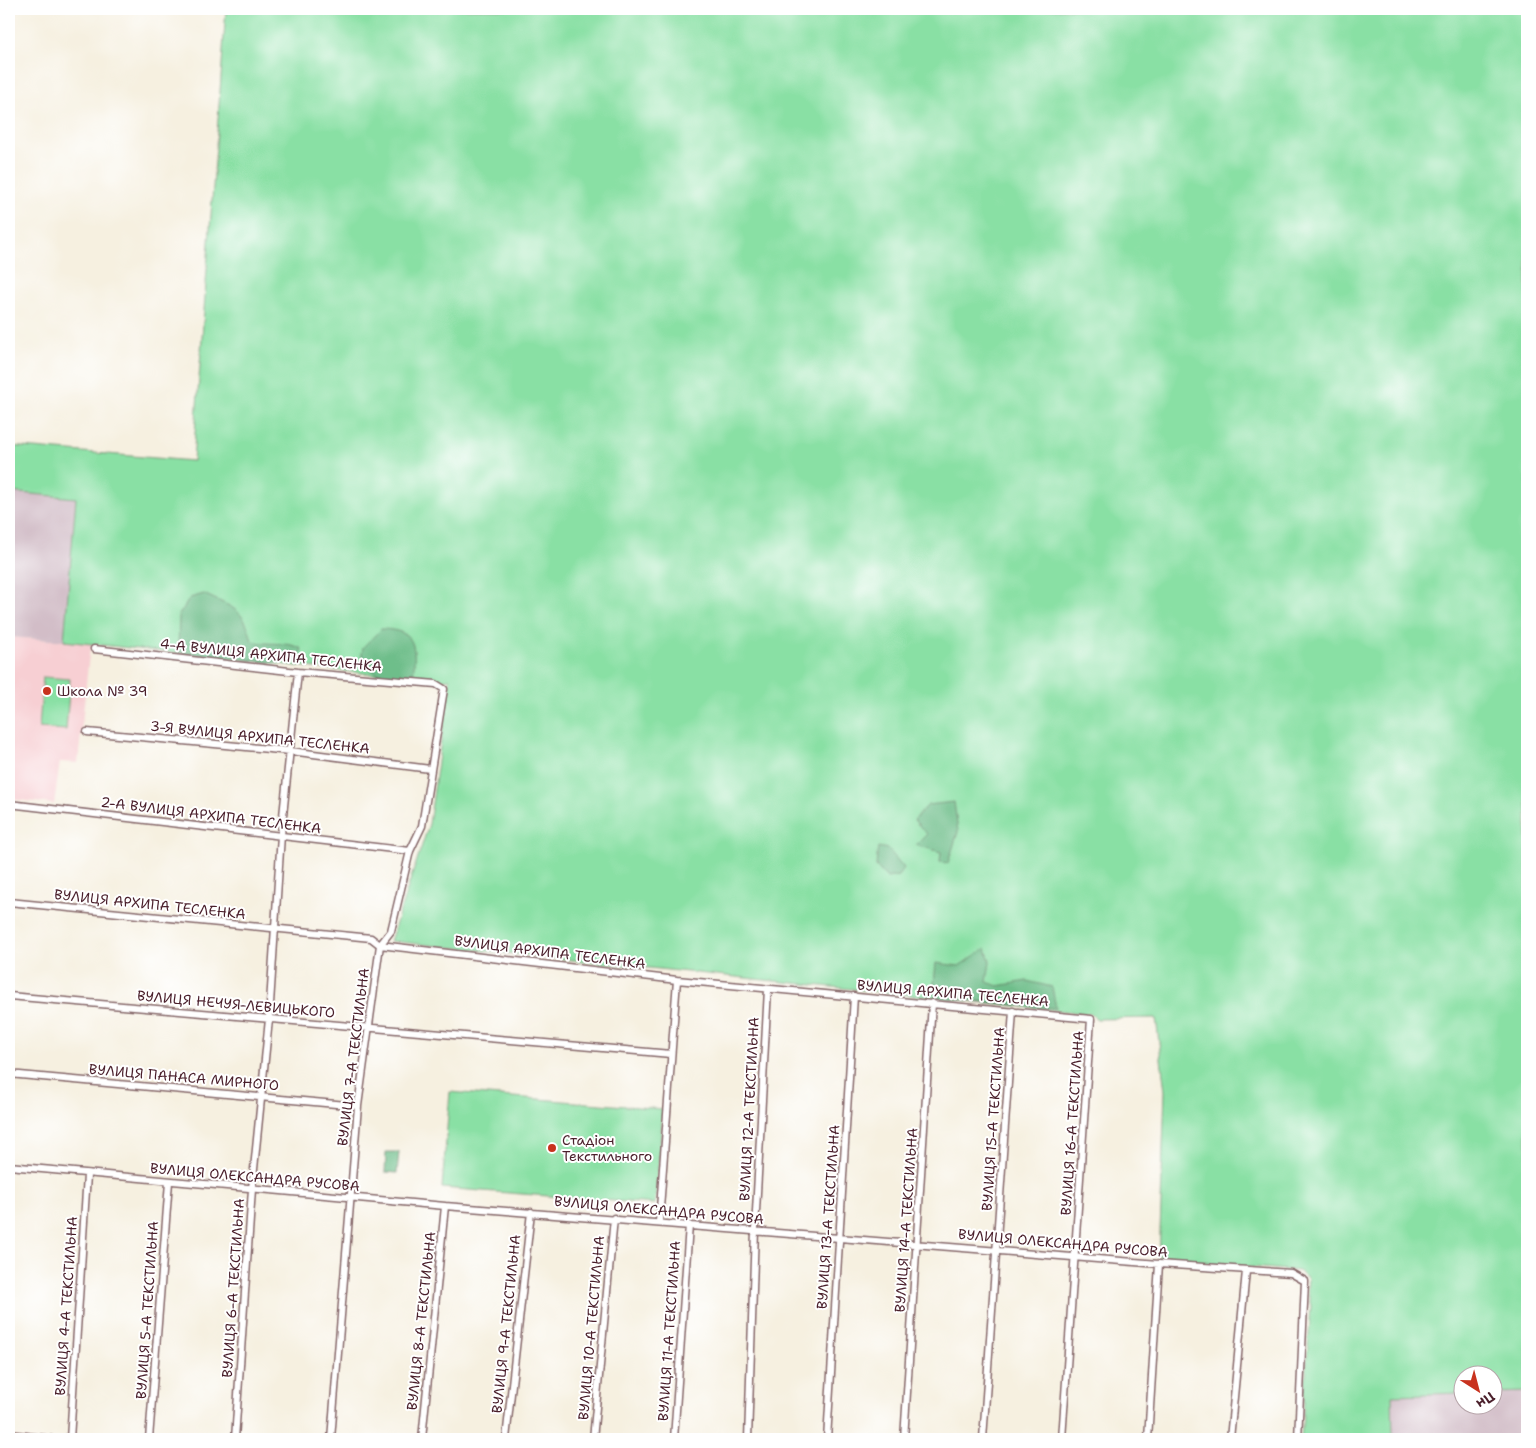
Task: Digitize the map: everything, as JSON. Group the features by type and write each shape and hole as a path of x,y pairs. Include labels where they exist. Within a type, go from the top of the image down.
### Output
{"street":[{"name":"4-А ВУЛИЦЯ АРХИПА ТЕСЛЕНКА","path":"94,650 298,672 436,684 444,689"},
{"name":"ВУЛИЦЯ 6-А ТЕКСТИЛЬНА","path":"235,1439 252,1189 269,1019 281,835 298,672"},
{"name":"ВУЛИЦЯ 7-А ТЕКСТИЛЬНА","path":"331,1439 358,1106 380,945 391,931 410,851 422,826 444,689"},
{"name":"3-Я ВУЛИЦЯ АРХИПА ТЕСЛЕНКА","path":"87,732 290,752 430,769"},
{"name":"2-А ВУЛИЦЯ АРХИПА ТЕСЛЕНКА","path":"9,804 410,851"},
{"name":"ВУЛИЦЯ АРХИПА ТЕСЛЕНКА","path":"9,902 274,930 371,938 380,945 677,980 1013,1010 1091,1019"},
{"name":"ВУЛИЦЯ 11-А ТЕКСТИЛЬНА","path":"659,1222 677,980"},
{"name":"ВУЛИЦЯ 12-А ТЕКСТИЛЬНА","path":"748,1439 755,1230 768,989"},
{"name":"ВУЛИЦЯ НЕЧУЯ-ЛЕВИЦЬКОГО","path":"9,996 368,1029 671,1054"},
{"name":"ВУЛИЦЯ 13-А ТЕКСТИЛЬНА","path":"827,1439 854,996"},
{"name":"ВУЛИЦЯ 14-А ТЕКСТИЛЬНА","path":"904,1439 932,1003"},
{"name":"ВУЛИЦЯ 15-А ТЕКСТИЛЬНА","path":"983,1439 1013,1010"},
{"name":"ВУЛИЦЯ 16-А ТЕКСТИЛЬНА","path":"1062,1439 1091,1019"},
{"name":"ВУЛИЦЯ ПАНАСА МИРНОГО","path":"9,1074 358,1106"},
{"name":"ВУЛИЦЯ ОЛЕКСАНДРА РУСОВА","path":"9,1166 87,1175 445,1206 840,1236 1246,1271 1292,1273 1305,1281 1298,1439"},
{"name":"ВУЛИЦЯ 4-А ТЕКСТИЛЬНА","path":"70,1439 87,1175"},
{"name":"ВУЛИЦЯ 5-А ТЕКСТИЛЬНА","path":"149,1439 169,1182"},
{"name":"ВУЛИЦЯ 8-А ТЕКСТИЛЬНА","path":"422,1439 445,1206"},
{"name":"ВУЛИЦЯ 9-А ТЕКСТИЛЬНА","path":"506,1439 530,1212"},
{"name":"ВУЛИЦЯ 10-А ТЕКСТИЛЬНА","path":"593,1439 614,1218"},
{"name":"ВУЛИЦЯ 11-А ТЕКСТИЛЬНА","path":"674,1439 689,1225"},
{"path":"1148,1439 1159,1264"},
{"path":"1230,1439 1246,1271"},
{"path":"9,1434 52,1439"}],"shaded area":[{"path":"9,492 76,498 64,641 9,637"},
{"name":"Школа № 39","path":"9,637 93,643 89,655 78,763 60,762 54,804 9,799"},
{"path":"1527,1392 1527,1439 1393,1439 1392,1395 1454,1393 1454,1416 1504,1416 1504,1393"}],"green space":[{"path":"226,9 1527,9 1527,1392 1504,1393 1504,1366 1454,1366 1454,1393 1392,1395 1393,1439 1301,1439 1311,1306 1307,1289 1308,1279 1298,1271 1159,1260 1165,1091 1156,1018 1097,1019 1091,1014 390,941 429,824 450,679 436,681 64,641 76,498 9,492 9,446 193,461"},
{"path":"204,594 229,606 241,615 249,630 252,641 296,646 302,649 299,657 269,662 178,652 179,615 190,598"},
{"path":"381,629 402,633 408,636 412,642 414,648 413,677 384,675 372,671 361,661 363,647"},
{"path":"43,677 70,679 66,730 39,728"},
{"path":"954,802 958,832 948,863 940,862 941,852 916,845 927,834 914,820 928,805"},
{"path":"878,847 888,849 904,868 898,876 887,878 876,866"},
{"path":"986,948 990,962 987,982 998,986 1027,981 1052,987 1056,1008 940,998 933,993 936,963 959,966"},
{"name":"Стадіон Текстильного","path":"450,1092 663,1109 655,1204 442,1188"},
{"path":"386,1152 399,1152 397,1173 385,1172"}],"place":[{"name":"Школа № 39","path":"47,691"},
{"name":"Стадіон Текстильного","path":"552,1148"}]}
